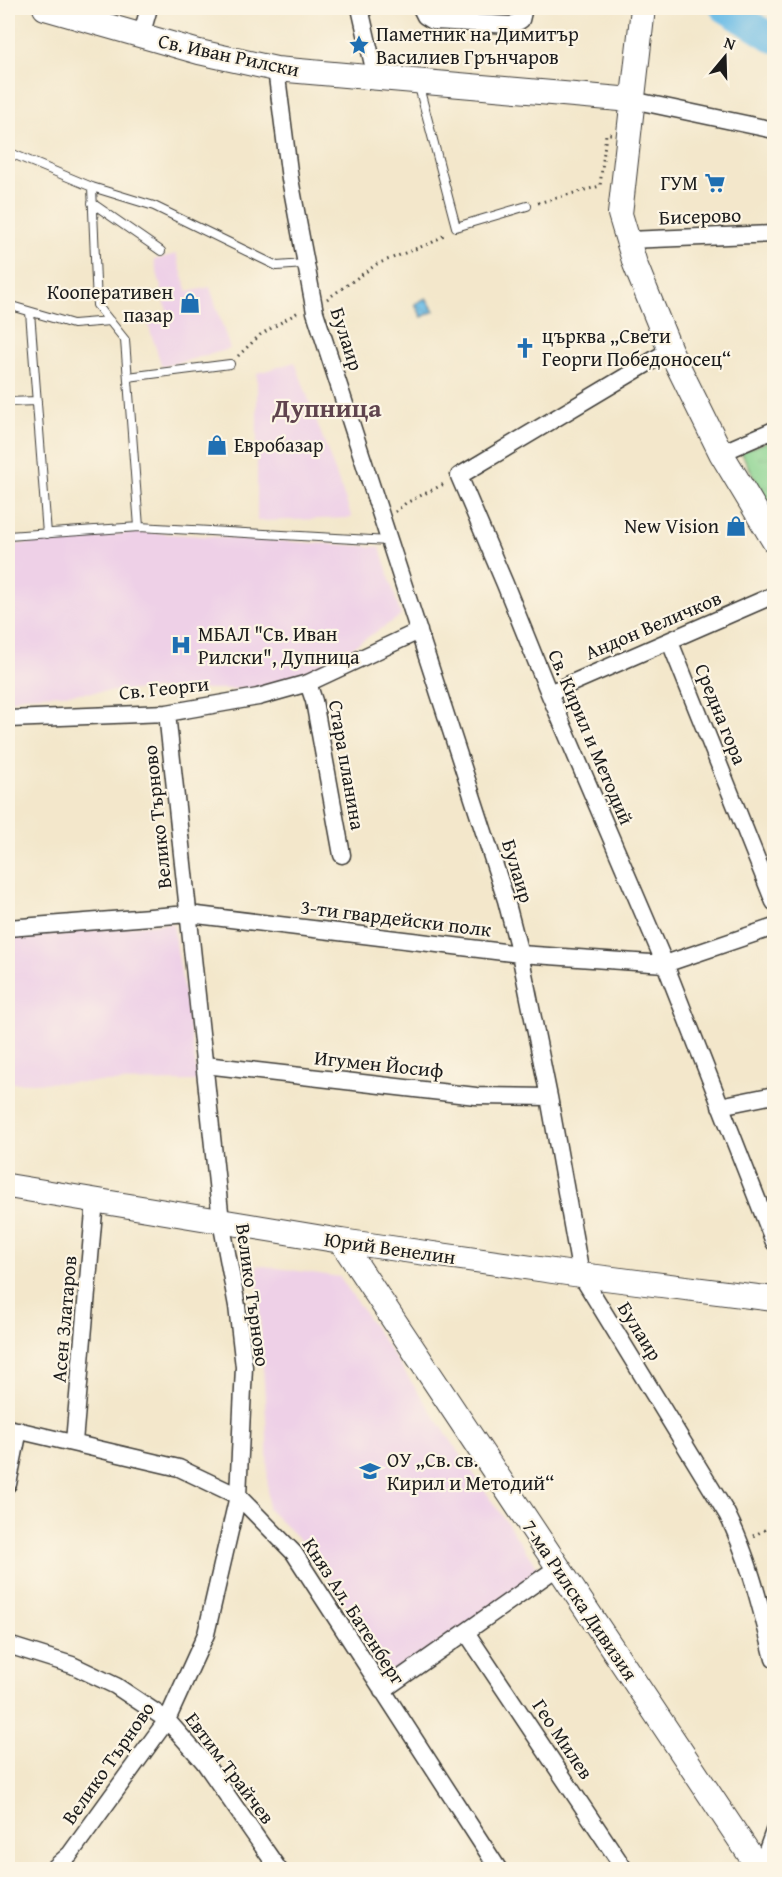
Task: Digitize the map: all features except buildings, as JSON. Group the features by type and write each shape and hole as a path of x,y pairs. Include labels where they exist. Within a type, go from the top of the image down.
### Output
{"street":[{"name":"Св. Иван Рилски","path":"45,8 199,52 276,69 632,100"},
{"path":"141,36 149,8"},
{"path":"360,8 376,78"},
{"path":"421,8 425,16 433,21 512,25 521,20 524,8"},
{"path":"643,8 620,214 638,273 670,350 721,453 774,541"},
{"name":"Булаир","path":"276,69 290,179 314,308 494,861 520,954 581,1275 727,1514 741,1542 752,1575 774,1659"},
{"path":"632,100 774,130"},
{"name":"Бисерово","path":"628,240 774,234"},
{"path":"459,476 670,350"},
{"path":"721,453 774,430"},
{"name":"Св. Кирил и Методий","path":"459,476 665,964 774,1242"},
{"name":"Андон Величков","path":"549,693 774,596"},
{"name":"Св. Георги","path":"8,719 167,713 258,697 308,683 419,631"},
{"name":"Средна гора","path":"670,642 774,902"},
{"name":"Стара планина","path":"308,683 314,701 342,855"},
{"name":"Велико Търново","path":"52,1869 70,1854 167,1720 206,1634 238,1496 244,1367 237,1306 221,1221 167,713"},
{"name":"3-ти гвардейски полк","path":"8,928 189,914 520,954 665,964 774,927"},
{"name":"Игумен Йосиф","path":"205,1065 476,1096 549,1097"},
{"path":"720,1106 774,1095"},
{"name":"Юрий Венелин","path":"8,1186 341,1241 581,1275 774,1299"},
{"name":"Асен Златаров","path":"74,1442 95,1200"},
{"name":"7-ма Рилска Дивизия","path":"341,1241 760,1869"},
{"path":"8,1484 13,1429"},
{"name":"Княз Ал. Батенберг","path":"13,1429 179,1468 238,1496 294,1553 498,1869"},
{"path":"382,1691 558,1567"},
{"name":"Гео Милев","path":"466,1632 625,1869"},
{"name":"Евтим Трайчев","path":"8,1645 72,1665 116,1686 167,1720 204,1762 279,1869"},
{"path":"760,1869 774,1831"}],"lane":[{"path":"417,80 456,227 527,206"},
{"path":"8,152 92,187 154,206 277,266 305,264"},
{"path":"92,187 97,305 125,340 139,526"},
{"path":"92,203 161,251"},
{"path":"8,305 73,324 110,321"},
{"path":"30,312 47,534"},
{"path":"128,377 230,364"},
{"path":"8,402 37,401"},
{"path":"8,536 139,526 390,541"}],"path":[{"path":"527,206 600,186 606,134 628,135"},
{"path":"230,364 260,335 297,312 314,308 377,264 433,242 456,227"},
{"path":"384,520 406,503 459,476"},
{"path":"741,1542 774,1525"}],"shaded area":[{"name":"Кооперативен пазар","path":"176,254 188,292 210,287 230,349 162,367 147,321 168,315 154,260"},
{"path":"295,362 352,518 257,521 257,373"},
{"name":"МБАЛ \"Св. Иван Рилски\", Дупница","path":"138,532 380,547 401,616 310,674 256,689 155,689 22,696 8,702 8,545"},
{"path":"173,923 198,1081 8,1083 8,935"},
{"name":"ОУ „Св. св. Кирил и Методий“","path":"257,1265 340,1277 541,1573 393,1678 313,1553 268,1509 267,1434"}],"green space":[{"path":"774,439 774,516 741,452"}],"water":[{"path":"426,298 434,311 422,317 415,304"}],"waterway":[{"path":"724,8 774,39"}],"place":[{"name":"Паметник на Димитър Василиев Грънчаров","path":"359,45"},
{"name":"ГУМ","path":"715,183"},
{"name":"Кооперативен пазар","path":"190,303"},
{"name":"църква „Свети Георги Победоносец“","path":"525,348"},
{"name":"Евробазар","path":"217,445"},
{"name":"New Vision","path":"736,526"},
{"name":"МБАЛ \"Св. Иван Рилски\", Дупница","path":"181,645"},
{"name":"ОУ „Св. св. Кирил и Методий“","path":"370,1471"}],"district":[{"name":"Дупница","path":"327,408"}]}
